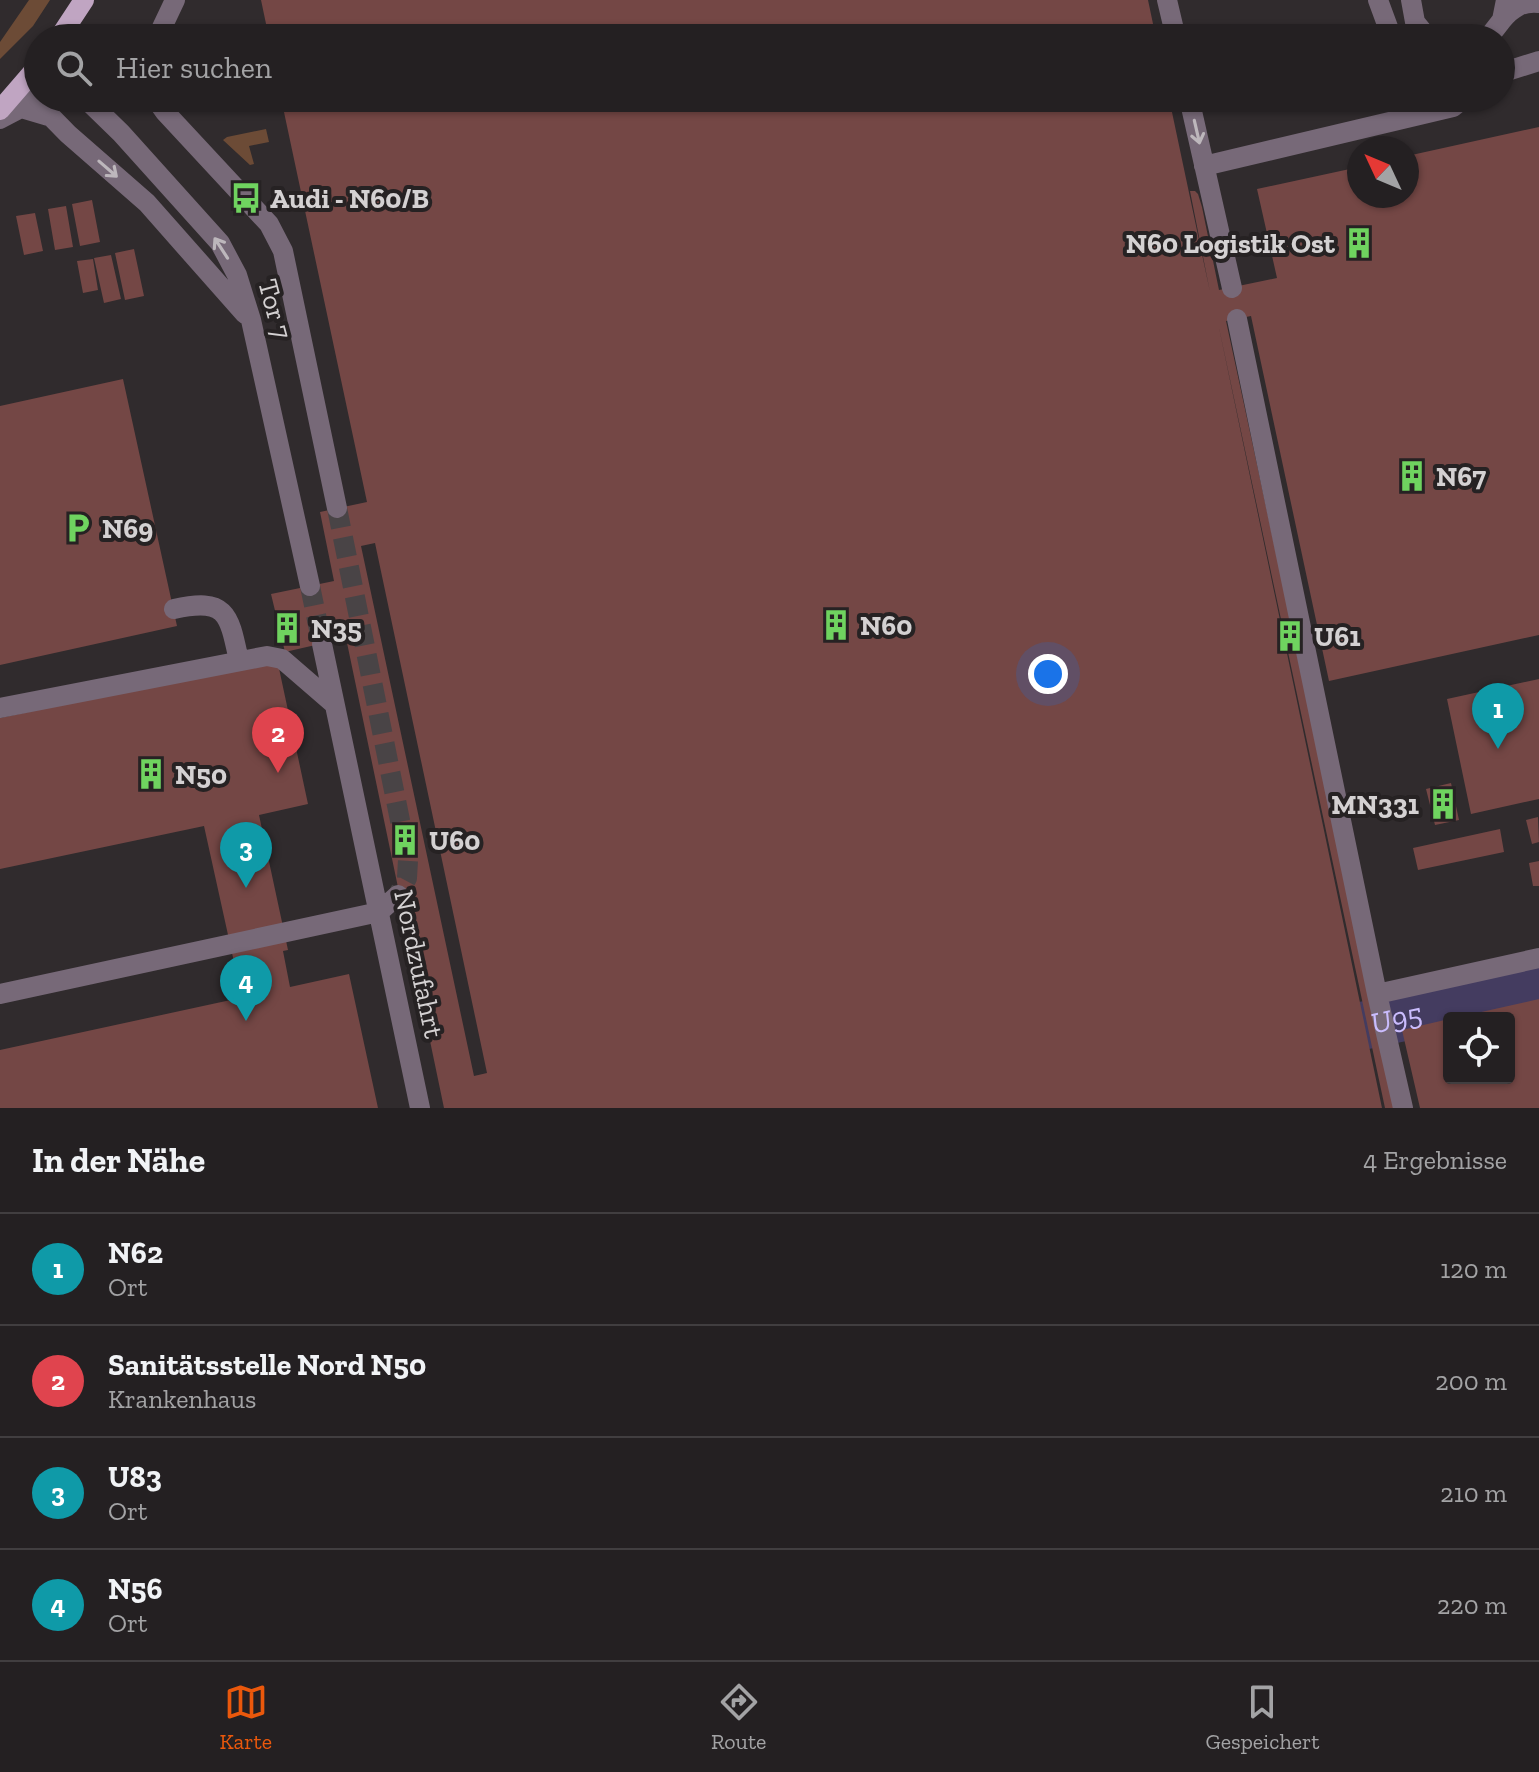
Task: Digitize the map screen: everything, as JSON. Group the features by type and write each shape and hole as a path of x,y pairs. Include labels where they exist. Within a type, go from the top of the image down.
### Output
{"main road":[{"path":"68,24 84,0"},
{"path":"0,110 24,84"}],"lane":[{"path":"164,24 175,0"},
{"path":"1167,0 1173,24"},
{"path":"1378,0 1387,24"},
{"path":"1411,0 1417,24"},
{"path":"1504,10 1509,11 1521,4 1539,3"},
{"path":"1515,69 1539,61"},
{"path":"0,119 24,109"},
{"path":"34,112 50,117"},
{"path":"45,112 147,203 251,320"},
{"name":"Tor 7","path":"99,112 220,243 237,275 251,320 310,586"},
{"path":"165,112 269,224 283,251 337,508"},
{"path":"1192,112 1232,288"},
{"path":"1204,166 1432,112"},
{"path":"1237,319 1403,1108"},
{"path":"174,609 206,604 223,614 229,623 239,661"},
{"name":"Nordzufahrt","path":"322,644 420,1108"},
{"path":"0,708 275,656 334,704"},
{"path":"0,994 379,912 398,895"},
{"path":"1377,994 1539,958"}],"shaded area":[{"path":"29,0 50,0 34,24 24,24 24,35 0,59 0,42"},
{"path":"266,129 269,142 249,146 254,164 250,165 223,140 227,137"}],"building":[{"path":"261,0 1148,0 1153,24 266,24"},
{"name":"N60","path":"284,112 1172,112 1210,292 1190,191 1198,194 1202,207 1219,290 1277,278 1257,189 1347,170 1347,208 1419,208 1419,153 1539,127 1539,635 1329,681 1251,316 1226,321 1396,1108 1385,1108 1218,323 1382,1108 444,1108 346,638 285,652 271,594 334,581 320,512 367,502","holes":["375,543 487,1073 474,1076 361,546"]},
{"path":"92,200 100,242 80,246 72,204"},
{"path":"66,206 73,247 55,250 48,209"},
{"path":"35,213 43,251 24,255 16,216"},
{"path":"134,249 144,296 125,300 115,253"},
{"path":"111,255 121,299 104,303 94,258"},
{"path":"93,259 98,290 83,293 77,261"},
{"name":"N69","path":"123,379 177,626 0,665 0,406"},
{"path":"277,659 308,804 259,815 288,950 283,951 290,987 349,974 378,1108 0,1108 0,1050 263,993 256,958 234,962 204,826 0,869 0,718"},
{"path":"1539,679 1539,799 1471,814 1447,699"},
{"name":"MN331","path":"1451,783 1459,820 1435,825 1426,789"},
{"path":"1538,817 1539,842 1532,844 1526,820"},
{"path":"1500,829 1504,852 1418,870 1413,848"},
{"path":"1539,861 1539,886 1533,886 1529,863"},
{"path":"1539,999 1539,1108 1420,1108 1402,1030 1443,1020 1443,1084 1515,1084 1515,1012 1481,1012"}],"waterway":[{"name":"U95","path":"1325,1108 1317,1062 1330,1038 1343,1030 1539,988"}],"tunnel":[{"path":"337,508 408,860 407,878 398,895"},
{"path":"310,586 322,644"}],"place":[{"name":"Audi - N60/B","path":"246,198"},
{"name":"N60 Logistik Ost","path":"1359,243"},
{"name":"N67","path":"1412,476"},
{"name":"N69","path":"78,528"},
{"name":"N60","path":"836,625"},
{"name":"N35","path":"287,628"},
{"name":"U61","path":"1290,636"},
{"name":"N62","path":"1498,749"},
{"name":"Sanitätsstelle Nord N50","path":"278,773"},
{"name":"N50","path":"151,774"},
{"name":"MN331","path":"1443,804"},
{"name":"U60","path":"405,840"},
{"name":"U83","path":"246,888"},
{"name":"N56","path":"246,1021"}]}
